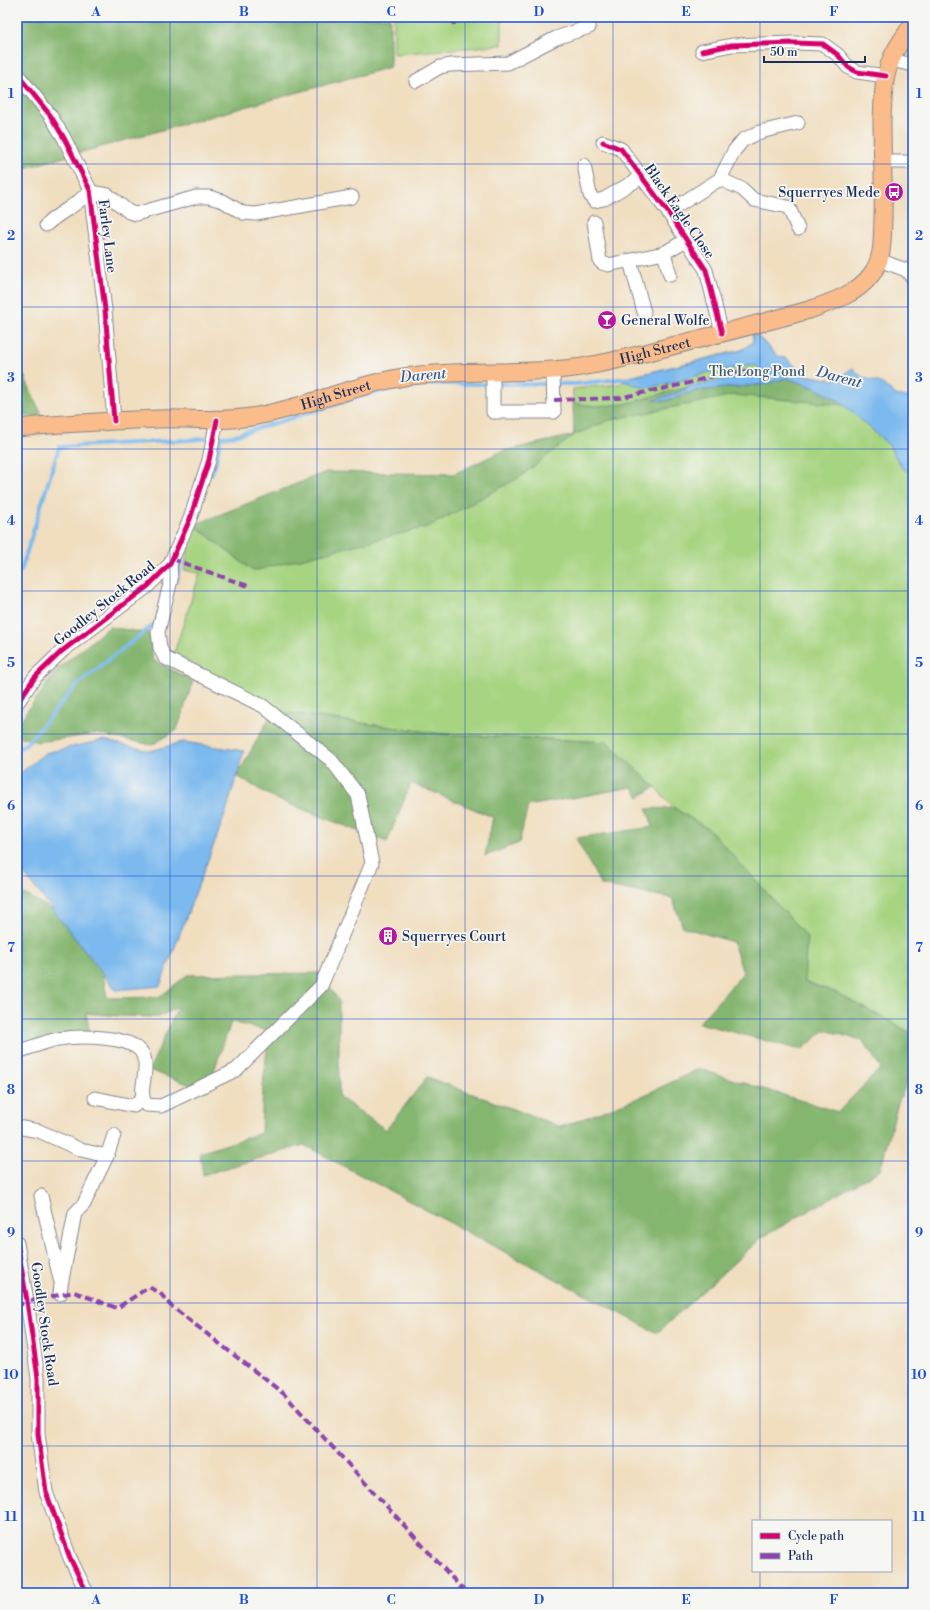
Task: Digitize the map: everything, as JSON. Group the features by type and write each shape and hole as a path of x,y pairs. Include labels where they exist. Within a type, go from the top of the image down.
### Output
{"main road":[{"name":"High Street","path":"17,428 160,419 216,424 295,407 369,385 402,377 435,373 493,382 553,375 575,368 622,359 809,310 834,302 864,283 871,275 879,260 882,244 883,110 889,68 900,43 913,24"}],"street":[{"path":"416,81 440,67 450,65 508,63 588,22"},
{"path":"702,51 732,46 794,43 823,44 838,55 848,67 857,72 913,65"},
{"name":"Farley Lane","path":"17,74 50,115 64,138 90,191 105,310 114,422"},
{"path":"798,123 760,132 743,140 734,151 720,179 742,189 754,200 788,207 798,229"},
{"name":"Black Eagle Close","path":"603,142 621,149 668,212 706,270 722,333"},
{"path":"883,162 913,162"},
{"path":"584,165 590,195 594,201 604,200 642,177"},
{"name":"Black Eagle Close","path":"668,212 720,179"},
{"path":"46,225 55,216 83,200 90,191 108,195 129,212 136,214 196,197 209,197 223,202 243,213 256,214 352,197"},
{"path":"594,222 602,263 608,265 664,253 686,240"},
{"path":"664,253 670,275"},
{"path":"630,260 644,312"},
{"path":"879,260 906,270 913,278"},
{"path":"493,382 493,412 554,412 553,375"},
{"name":"Goodley Stock Road","path":"17,703 35,677 62,651 148,586 170,564 190,519 212,447 216,424"},
{"path":"17,1052 58,1040 75,1038 106,1038 133,1045 143,1056 145,1068 142,1098 146,1105 161,1106 236,1070 321,986 372,863 358,795 331,760 263,706 165,658 160,648 158,632 172,580 170,564"},
{"path":"95,1098 134,1106 142,1098"},
{"path":"17,1127 39,1131 81,1150 107,1156"},
{"path":"41,1196 61,1289 75,1212 84,1204 107,1156 114,1135"},
{"name":"Goodley Stock Road","path":"17,1243 38,1378 38,1434 46,1492 70,1558 87,1593"}],"green space":[{"path":"17,17 390,17 390,67 17,170"},
{"path":"394,17 502,17 502,45 394,54"},
{"name":"The Long Pond","path":"752,331 778,356 787,359 805,375 834,380 845,405 889,445 902,468 913,474 913,1034 835,992 804,982 710,830 674,808 655,787 607,742 442,734 273,711 174,653 200,573 184,570 194,525 253,571 574,435 573,389 620,384 626,378 742,350 753,342"},
{"path":"17,360 42,416 17,416"},
{"path":"786,378 824,392 845,405 734,395 610,420 574,435 573,403 594,406 624,404 691,386 680,392 655,400 664,401 695,391 767,384"},
{"path":"574,435 520,477 430,526 253,571 194,525 326,472 454,474 500,452"},
{"path":"109,627 149,633 153,660 193,681 177,730 152,745 97,734 38,742 17,736 17,725 58,669"},
{"path":"273,711 442,734 607,742 655,787 639,797 632,787 528,806 519,843 485,856 493,817 411,783 387,842 276,799 237,776"},
{"path":"674,808 710,830 807,937 804,982 835,992 913,1034 913,1068 898,1103 880,1170 761,1238 657,1333 304,1145 203,1175 200,1153 261,1133 263,1086 269,1031 231,1022 207,1091 149,1070 178,1007 159,1017 86,1013 90,1034 17,1043 17,885 24,894 96,934 107,998 160,997 187,975 320,973 339,1001 339,1097 386,1130 427,1077 561,1127 638,1098 699,1069 838,1112 881,1068 863,1041 825,1030 801,1050 699,1023 743,973 733,942 683,927 672,898 601,885 576,838 653,827 647,809"}],"water":[{"path":"752,331 778,356 787,359 805,375 834,380 853,368 862,377 881,383 896,395 913,398 913,474 902,468 889,445 841,402 813,387 786,378 767,384 695,391 664,401 654,400 680,392 691,386 755,374 761,370 756,365 709,372 675,382 646,388 623,381 626,378 742,350 753,342"},
{"path":"103,740 150,751 183,742 244,751 225,815 160,986 116,990 17,865 17,776 45,753"}],"waterway":[{"name":"Darent","path":"17,571 21,571 59,447 233,436 376,392 422,384 576,384 629,378"},
{"path":"211,475 216,462 221,437"},
{"path":"176,581 187,541"},
{"path":"17,750 27,743 79,683 157,622"}],"marked path":[{"path":"453,17 454,25"},
{"path":"554,400 618,398 685,384 713,376 752,370"},
{"path":"172,559 251,587"},
{"path":"17,1307 27,1301 74,1292 117,1308 149,1287 161,1294 170,1305 284,1394 466,1593"},
{"path":"17,1401 17,1410"}],"cycle path":[{"path":"702,51 732,45 794,43 823,44 838,55 848,67 857,72 886,76"},
{"path":"17,74 50,115 64,138 90,190 105,310 114,421"},
{"path":"603,142 621,149 668,212 706,270 722,333"},
{"path":"17,703 35,677 62,651 148,586 170,564 190,519 209,460 217,420"},
{"path":"17,1243 38,1378 38,1434 46,1492 70,1558 87,1593"}],"place":[{"name":"Squerryes Mede","path":"894,192"},
{"name":"General Wolfe","path":"607,320"},
{"name":"Squerryes Court","path":"388,936"}]}
